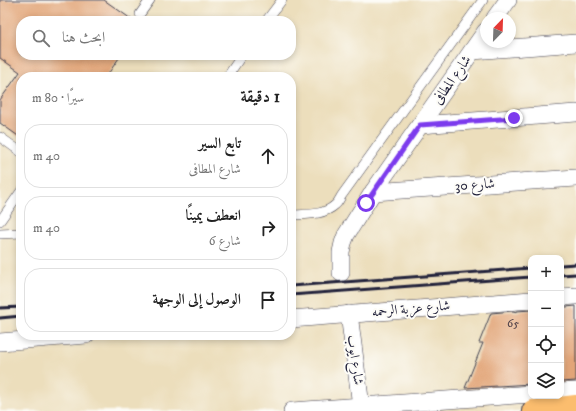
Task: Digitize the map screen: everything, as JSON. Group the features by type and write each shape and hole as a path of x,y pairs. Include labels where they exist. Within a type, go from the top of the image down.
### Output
{"highway":[{"path":"533,411 576,406"}],"street":[{"path":"500,12 508,0"},
{"name":"شارع المطافى","path":"341,273 341,256 346,235 373,192 480,40"},
{"path":"472,51 576,43"},
{"path":"420,125 576,113"},
{"name":"شارع 30","path":"373,192 576,178"},
{"path":"564,297 576,296"},
{"name":"شارع عزبة الرحمه","path":"296,319 528,300"},
{"name":"شارع ايوب","path":"349,314 361,406"},
{"path":"0,342 25,340"},
{"path":"564,392 576,391"},
{"path":"292,411 528,394"}],"lane":[{"path":"140,14 150,0"},
{"path":"270,16 282,0"},
{"path":"296,215 316,214 336,205 342,194 483,0"},
{"path":"230,72 239,60"},
{"path":"0,137 16,148"},
{"path":"0,221 16,198"},
{"path":"0,234 16,233"}],"building":[{"path":"0,0 104,0 127,16 16,16 16,60 118,60 109,72 20,72 0,58"},
{"path":"16,78 16,134 0,123 0,100"},
{"path":"576,306 576,381 564,382 564,307"},
{"path":"528,310 528,384 465,388 483,343 479,343 491,313"}],"railway":[{"path":"564,265 576,264"},
{"path":"296,286 528,268"},
{"path":"564,275 576,274"},
{"path":"296,295 528,277"},
{"path":"0,308 16,307"},
{"path":"0,318 16,316"}],"route":[{"path":"366,203 420,125 514,118"}]}
